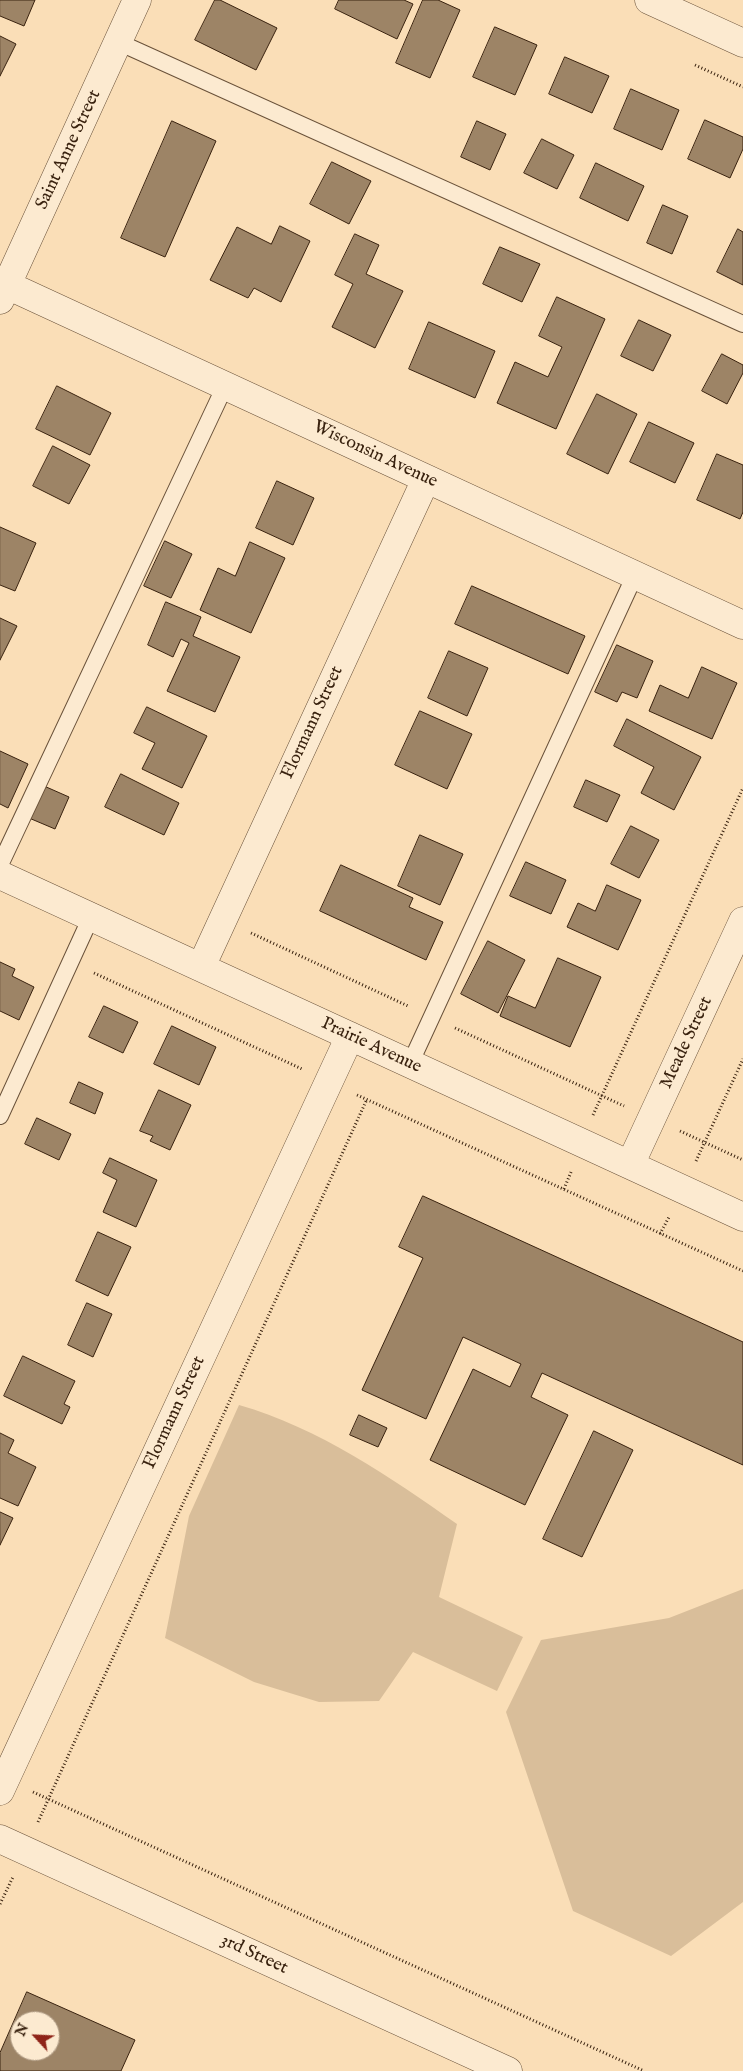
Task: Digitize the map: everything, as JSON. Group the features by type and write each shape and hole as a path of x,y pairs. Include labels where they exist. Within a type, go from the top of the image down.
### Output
{"street":[{"name":"Saint Anne Street","path":"3,293 137,0"},
{"path":"649,0 743,43"},
{"name":"Wisconsin Avenue","path":"3,293 225,386 743,625"},
{"name":"Flormann Street","path":"201,968 426,479"},
{"name":"Prairie Avenue","path":"0,875 743,1217"},
{"name":"Meade Street","path":"630,1166 743,921"},
{"name":"Flormann Street","path":"0,1790 350,1036"},
{"name":"3rd Street","path":"0,1839 496,2068"}],"lane":[{"path":"118,42 743,324"},
{"path":"0,865 225,386"},
{"path":"410,1064 635,575"},
{"path":"0,1116 91,917"}],"path":[{"path":"695,65 743,87"},
{"path":"564,1189 601,1096 743,788"},
{"path":"223,920 743,1160"},
{"path":"70,962 743,1272"},
{"path":"660,1234 743,1059"},
{"path":"367,1099 49,1800 644,2071"}],"shaded area":[{"path":"239,1405 269,1415 325,1440 380,1472 457,1524 439,1597 523,1637 497,1691 413,1652 379,1701 319,1702 254,1682 165,1638 189,1516"},
{"path":"743,1589 743,1902 671,1956 573,1911 506,1712 541,1640 669,1618"}],"building":[{"path":"0,0 35,0 24,26 0,16"},
{"path":"215,0 220,0 277,28 256,70 195,40"},
{"path":"339,0 404,0 413,4 397,39 335,9"},
{"path":"423,0 438,0 460,10 430,78 396,63"},
{"path":"495,27 537,45 515,95 473,77"},
{"path":"0,36 16,44 0,76"},
{"path":"565,57 609,76 592,113 549,94"},
{"path":"631,89 679,110 662,150 614,129"},
{"path":"705,120 743,137 743,149 730,178 688,159"},
{"path":"172,121 216,141 165,257 121,238"},
{"path":"477,121 506,134 490,170 461,157"},
{"path":"542,139 574,155 557,189 524,173"},
{"path":"332,162 371,181 349,224 310,204"},
{"path":"596,163 644,186 628,221 580,198"},
{"path":"663,205 688,216 672,254 647,243"},
{"path":"280,226 310,241 281,302 254,288 248,298 210,280 237,227 271,244"},
{"path":"738,229 743,232 743,285 717,272"},
{"path":"355,234 379,245 366,274 403,291 375,348 332,327 353,284 335,275"},
{"path":"500,247 540,264 522,302 483,284"},
{"path":"557,297 605,319 556,429 497,403 515,362 548,377 562,347 539,336"},
{"path":"639,320 671,335 653,371 621,356"},
{"path":"429,322 495,351 475,398 409,369"},
{"path":"722,354 743,365 743,373 727,404 702,391"},
{"path":"57,386 111,413 90,455 36,429"},
{"path":"597,394 637,414 608,474 567,454"},
{"path":"649,422 694,443 675,483 630,462"},
{"path":"53,446 90,465 69,504 33,486"},
{"path":"717,454 743,465 743,512 740,519 697,500"},
{"path":"277,481 314,498 293,545 256,528"},
{"path":"0,527 36,543 15,591 0,585"},
{"path":"165,541 192,554 171,598 144,586"},
{"path":"250,542 285,558 251,633 200,610 218,568 235,576"},
{"path":"472,586 585,636 568,674 455,624"},
{"path":"166,602 201,617 193,636 240,657 215,712 167,691 189,643 181,639 173,657 148,645"},
{"path":"0,618 17,626 0,660"},
{"path":"617,645 653,661 637,698 622,692 617,702 595,692"},
{"path":"449,651 488,668 467,716 428,698"},
{"path":"702,667 737,683 712,739 649,711 660,685 688,698"},
{"path":"147,707 207,736 182,788 142,769 155,743 134,733"},
{"path":"420,711 472,734 447,789 395,765"},
{"path":"627,719 701,757 674,810 641,793 654,767 614,746"},
{"path":"0,751 28,764 8,808 0,804"},
{"path":"121,774 179,803 164,835 105,807"},
{"path":"586,780 620,795 607,822 574,807"},
{"path":"44,786 69,797 55,829 29,818"},
{"path":"631,826 659,840 639,878 611,864"},
{"path":"420,835 463,854 440,905 398,886"},
{"path":"526,862 566,880 551,914 510,896"},
{"path":"341,865 413,898 409,907 443,922 426,960 320,911"},
{"path":"607,885 641,900 618,950 567,927 578,903 595,911"},
{"path":"488,941 525,960 498,1013 461,994"},
{"path":"558,958 601,977 570,1047 500,1016 508,996 535,1008"},
{"path":"0,962 15,969 12,976 34,987 19,1020 0,1011"},
{"path":"104,1006 138,1022 123,1053 89,1037"},
{"path":"172,1026 216,1047 199,1085 154,1064"},
{"path":"79,1082 103,1093 95,1114 70,1103"},
{"path":"159,1090 191,1105 170,1150 150,1141 153,1136 140,1131"},
{"path":"37,1118 71,1134 59,1160 25,1144"},
{"path":"110,1158 157,1180 136,1227 103,1212 117,1180 103,1173"},
{"path":"423,1196 743,1342 743,1465 542,1373 531,1397 568,1415 525,1505 430,1460 473,1369 510,1387 521,1364 463,1337 426,1419 362,1390 423,1258 399,1247"},
{"path":"98,1232 131,1247 108,1296 76,1281"},
{"path":"87,1303 112,1314 93,1357 68,1345"},
{"path":"23,1356 75,1381 64,1404 70,1407 62,1424 4,1396"},
{"path":"359,1415 387,1428 378,1447 350,1435"},
{"path":"594,1431 633,1450 582,1557 543,1539"},
{"path":"0,1433 14,1440 8,1453 36,1467 18,1506 0,1498"},
{"path":"0,1512 13,1518 0,1545"},
{"path":"27,1992 135,2040 121,2071 0,2071 0,2053 10,2030 10,2061 60,2061 60,2011 19,2011"}]}
